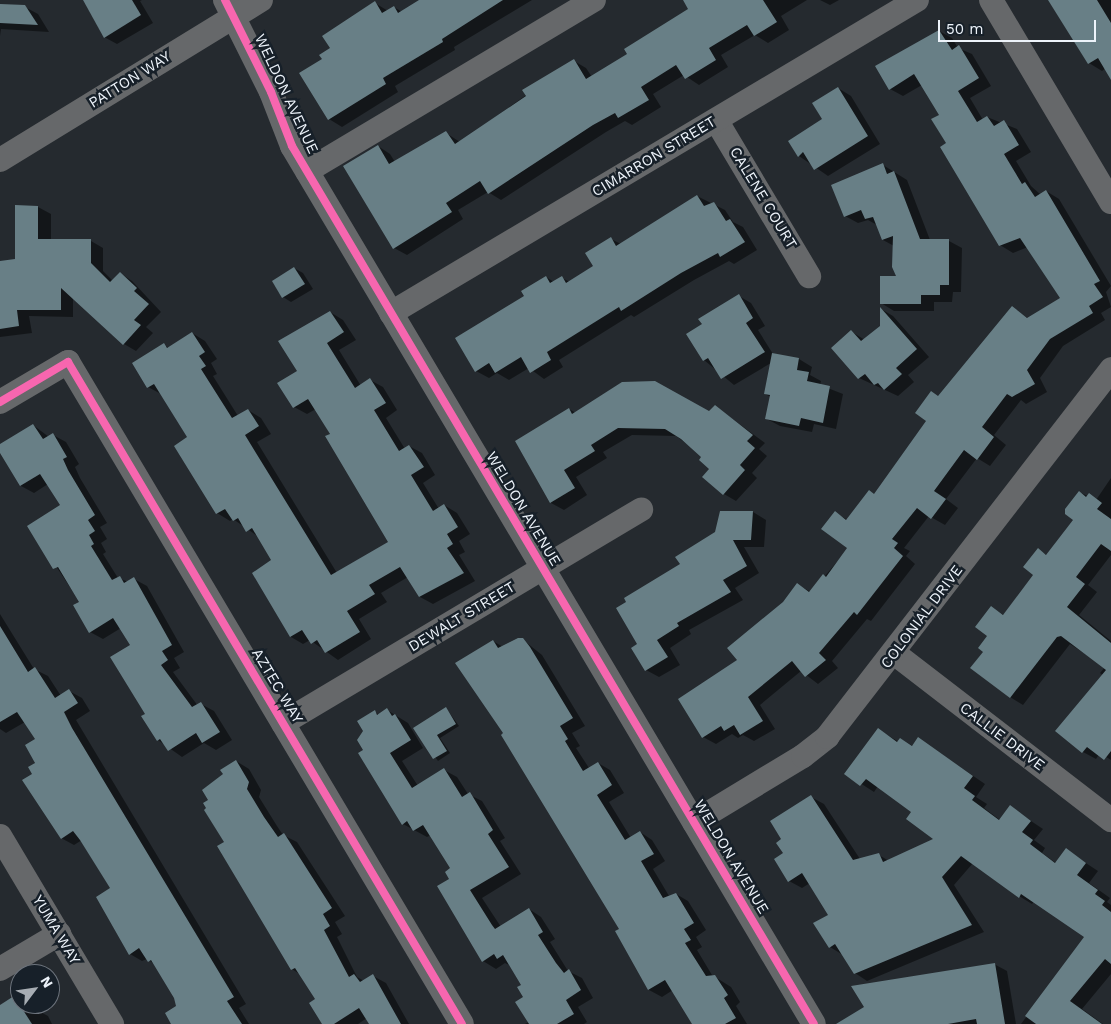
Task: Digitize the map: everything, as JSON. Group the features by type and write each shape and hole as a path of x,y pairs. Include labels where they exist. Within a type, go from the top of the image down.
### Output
{"street":[{"name":"PATTON WAY","path":"0,160 230,8 261,0"},
{"path":"307,172 594,0"},
{"name":"CIMARRON STREET","path":"391,313 917,0"},
{"path":"991,0 1111,202"},
{"name":"WELDON AVENUE","path":"230,8 271,92 292,146 814,1024"},
{"name":"CALENE COURT","path":"716,120 809,276"},
{"name":"AZTEC WAY","path":"0,402 68,362 462,1024"},
{"name":"COLONIAL DRIVE","path":"694,822 803,756 827,737 894,653 1111,370"},
{"name":"DEWALT STREET","path":"283,723 641,510"},
{"name":"CALLIE DRIVE","path":"894,653 1111,820"},
{"name":"YUMA WAY","path":"0,836 112,1024"},
{"path":"0,969 59,934"}],"building":[{"path":"83,0 132,0 141,15 104,38"},
{"path":"419,0 503,0 442,39 443,42 383,78 386,84 328,120 299,73 322,59 319,55 330,48 322,36 375,1 382,13 394,6 398,13"},
{"path":"683,0 763,0 777,22 754,36 747,25 709,48 716,60 685,79 676,65 641,87 649,100 618,118 615,113 593,125 488,194 480,181 446,203 452,212 393,249 343,166 378,145 389,164 446,131 455,144 526,96 522,90 574,59 586,79 627,54 624,49 688,9"},
{"path":"1048,0 1097,0 1111,23 1111,80 1098,58 1088,64"},
{"path":"0,4 25,5 38,25 0,23"},
{"path":"939,30 952,50 959,45 979,78 958,91 977,122 987,116 994,126 1004,120 1019,145 1004,154 1022,184 1025,182 1035,197 1046,190 1100,281 1094,284 1103,297 1089,306 1093,313 1050,339 1027,370 1035,384 1012,397 1007,394 982,427 994,437 977,460 964,450 934,491 946,499 931,519 917,508 892,539 898,543 894,548 903,556 857,615 854,612 819,653 826,660 805,677 792,661 748,697 763,721 740,735 734,725 724,731 721,726 702,738 678,699 737,660 727,648 783,602 797,583 809,592 823,574 826,577 847,548 821,529 835,511 846,520 869,490 874,494 926,421 915,413 931,391 938,396 1012,306 1027,318 1060,298 1020,238 999,246 940,147 946,143 931,119 939,115 914,74 889,90 875,66"},
{"path":"838,87 868,136 814,170 803,152 798,157 788,141 822,119 812,103"},
{"path":"883,163 887,174 894,171 920,239 949,239 949,285 940,285 940,295 921,295 921,304 880,304 880,276 896,276 892,267 893,236 882,240 873,217 865,219 861,210 844,217 831,185"},
{"path":"697,195 704,206 714,202 726,221 730,219 745,242 720,257 718,253 681,273 621,311 619,307 547,352 551,360 530,373 521,357 495,373 489,363 475,372 455,338 524,296 521,291 546,276 550,283 562,276 566,283 593,266 585,253 611,237 616,246"},
{"path":"15,205 38,206 38,239 91,239 91,263 110,282 120,272 137,288 134,291 149,304 134,320 141,325 123,345 61,288 61,310 17,310 19,326 0,329 0,261 15,259"},
{"path":"294,267 305,284 282,298 272,281"},
{"path":"739,294 753,318 746,323 765,352 721,379 708,358 703,361 686,334 702,324 698,319"},
{"path":"880,307 917,349 896,368 902,374 884,390 878,383 874,385 865,374 858,379 831,348 851,330 861,341 880,326"},
{"path":"330,311 344,332 327,343 355,388 370,378 386,403 374,410 399,451 409,445 424,467 411,475 433,511 444,504 458,527 447,534 453,544 447,548 464,573 419,597 400,567 369,585 375,594 347,611 360,632 325,653 317,640 311,644 302,630 290,637 252,573 271,560 252,528 246,532 238,518 233,521 225,509 216,514 174,446 187,437 154,384 147,388 132,363 164,343 167,348 192,332 205,352 199,356 206,366 201,369 232,418 248,409 259,426 245,435 331,575 388,542 325,436 330,434 308,399 293,408 277,383 297,371 278,341"},
{"path":"772,353 799,358 797,370 809,372 807,381 830,386 823,423 801,418 799,426 765,419 770,395 764,394"},
{"path":"655,381 709,411 715,405 753,435 747,441 755,448 740,465 745,470 723,495 702,477 709,469 699,460 701,457 681,439 665,429 618,428 591,445 595,451 564,470 575,488 550,503 515,441 569,408 572,414 622,382"},
{"path":"33,424 43,439 53,433 67,457 63,459 68,470 95,515 88,520 95,531 89,535 94,544 91,546 112,580 120,576 124,583 134,577 172,645 162,651 168,660 161,665 192,707 201,702 220,732 202,743 196,733 168,751 160,739 157,741 141,716 145,714 110,657 130,645 113,618 89,633 73,605 79,602 58,567 53,569 27,526 60,505 40,474 20,486 0,453 0,444"},
{"path":"1079,491 1086,497 1089,493 1102,503 1097,509 1111,519 1111,551 1101,544 1076,577 1085,584 1067,607 1111,643 1111,751 1104,760 1087,747 1082,753 1055,731 1106,670 1061,636 1057,637 1010,698 970,668 983,652 978,648 987,636 975,627 991,606 1003,615 1033,575 1023,567 1038,548 1046,555 1073,520 1065,514 1065,509"},
{"path":"720,511 753,511 751,540 733,540 747,566 723,580 731,592 677,623 679,626 657,640 668,657 645,671 631,648 637,644 616,608 626,602 624,598 680,564 675,557 715,532"},
{"path":"0,626 28,672 35,667 55,698 69,689 78,703 64,712 72,728 234,997 227,1001 242,1024 171,1024 165,1013 176,1006 174,998 151,960 148,962 139,948 129,955 96,897 110,888 73,831 61,839 22,780 32,774 28,767 35,763 25,745 35,739 17,712 0,722"},
{"path":"518,638 523,638 530,647 573,718 560,726 568,739 565,741 583,771 598,762 612,785 597,795 625,840 640,831 654,854 641,861 663,898 676,893 694,923 684,929 691,940 685,943 706,976 715,975 728,995 724,998 736,1018 725,1024 692,1024 665,980 648,990 615,931 619,929 501,735 503,733 455,663 493,640 498,648"},
{"path":"446,707 456,724 437,735 447,751 433,759 413,728"},
{"path":"387,708 392,716 395,714 411,740 390,753 412,788 444,768 462,797 470,792 493,830 488,834 509,867 470,890 492,925 495,929 529,908 543,932 538,935 564,973 569,969 581,990 566,1000 574,1014 557,1024 529,1024 515,1002 523,997 517,987 521,985 503,955 497,959 494,954 482,962 437,886 449,879 445,872 450,868 423,825 413,831 407,821 402,825 358,753 363,750 357,740 363,731 357,721 375,710 377,715"},
{"path":"878,728 897,742 900,738 912,746 918,737 973,776 964,788 975,796 972,800 999,820 1010,805 1031,821 1022,832 1033,840 1030,844 1055,863 1066,848 1086,863 1077,875 1098,890 1095,894 1105,901 1102,905 1111,912 1111,964 1105,959 1070,1001 1102,1024 1036,1024 1025,1016 1084,937 1021,894 1019,898 961,856 942,877 972,925 854,974 835,944 829,948 813,923 828,915 802,873 788,882 774,859 783,853 776,843 781,839 770,821 811,795 853,860 879,853 883,862 933,839 906,819 911,812 866,779 860,786 844,774"},
{"path":"236,760 249,782 247,789 264,817 278,837 284,833 332,908 323,914 330,926 324,930 349,977 354,974 360,982 373,974 401,1024 369,1024 359,1008 334,1024 322,1024 309,1003 315,999 295,968 291,970 217,846 224,842 204,810 206,808 203,803 208,800 202,790 223,774 220,770"},
{"path":"995,963 1005,1024 977,1024 976,1019 948,1024 836,1024 864,1007 851,986"},
{"path":"10,999 10,1014 26,1014 32,1024 0,1024 0,1005"}],"cycle path":[{"path":"225,0 271,92 292,146 814,1024"},
{"path":"0,402 68,362 462,1024"}]}
